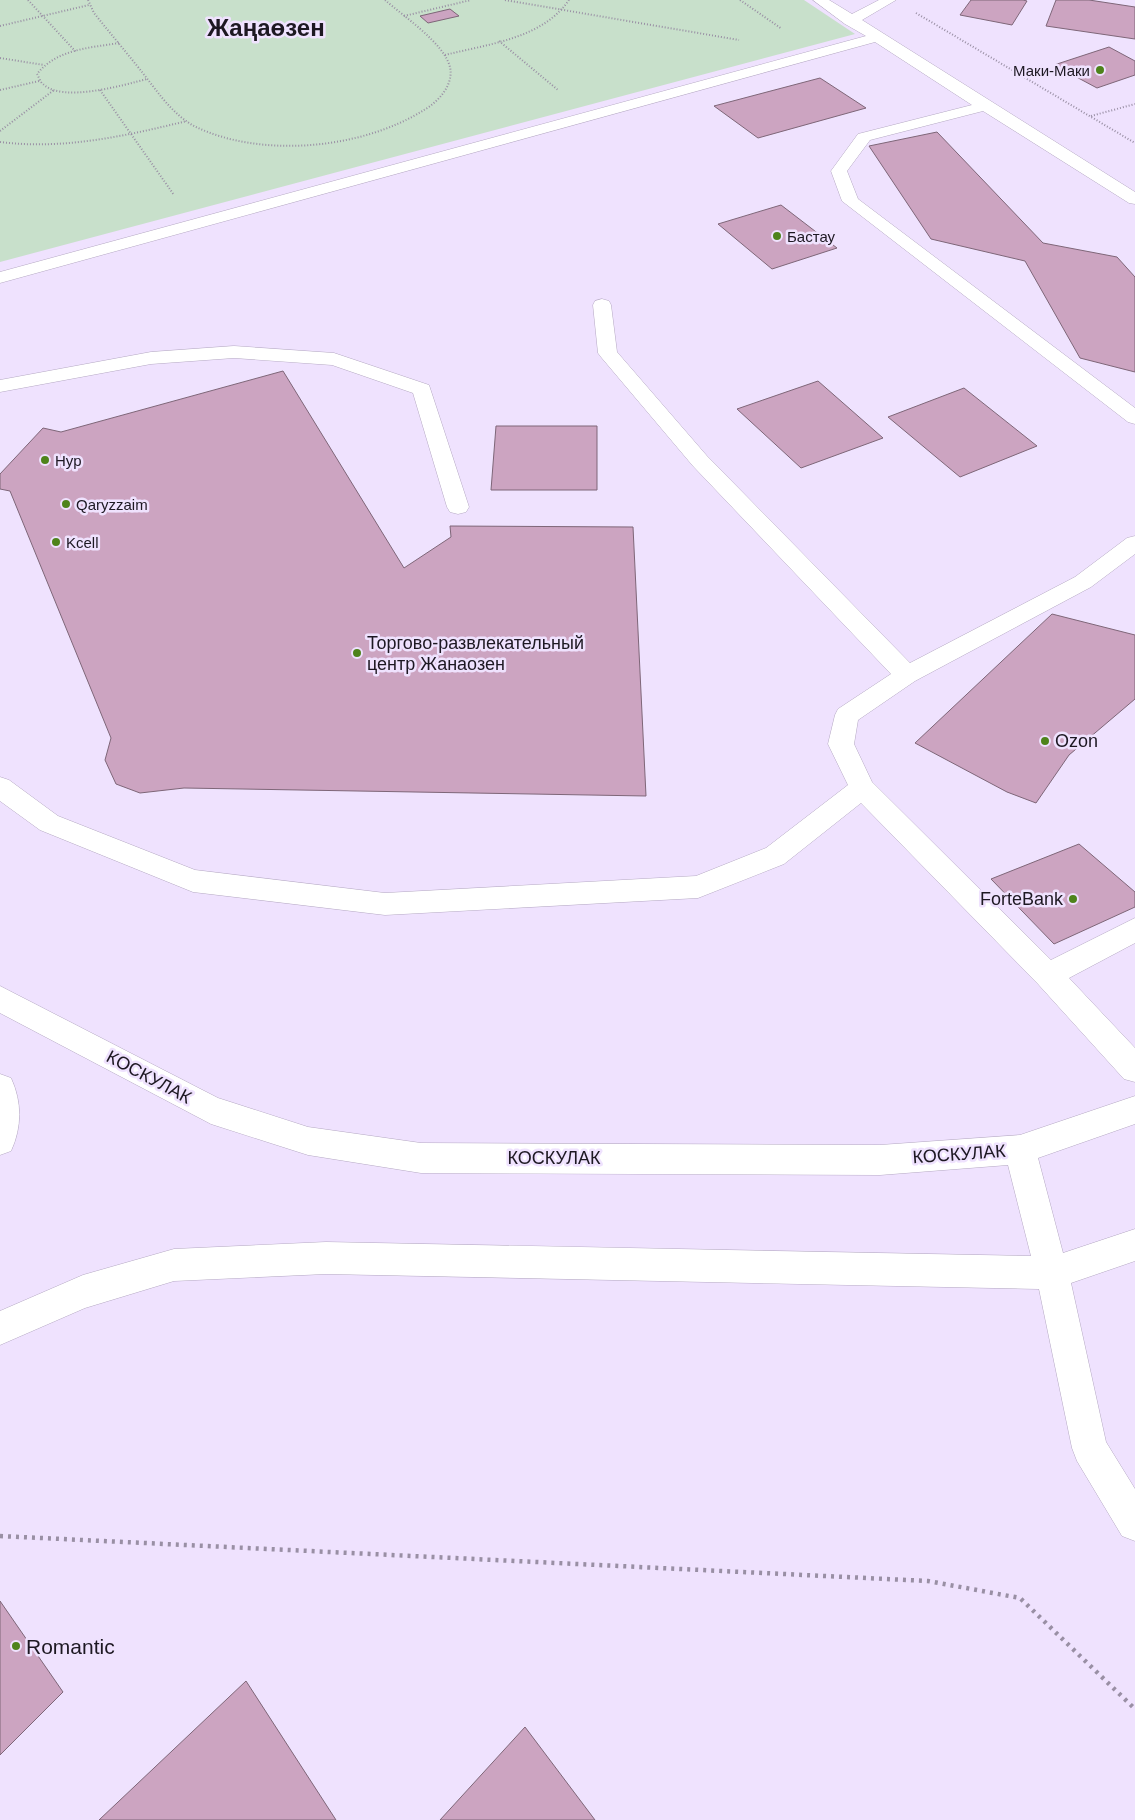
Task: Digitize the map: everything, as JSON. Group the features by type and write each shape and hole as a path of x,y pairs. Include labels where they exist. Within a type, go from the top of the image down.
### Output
{"street":[{"path":"820,0 985,106 1135,198"},
{"path":"850,20 890,0"},
{"path":"0,278 876,37"},
{"path":"985,106 864,137 840,171 850,201 1135,418"},
{"path":"602,305 608,353 700,461 907,675"},
{"path":"0,386 160,358 234,352 334,359 422,389 458,507"},
{"path":"1135,543 1083,582 907,675 847,715 841,744 862,788 1048,975 1135,1069"},
{"path":"0,787 49,823 193,881 385,904 698,887 775,856 862,788"},
{"path":"1048,975 1135,930"},
{"name":"КОСКУЛАК","path":"0,999 211,1110 308,1141 421,1158 880,1160 1020,1150 1135,1110"},
{"path":"0,1088 5,1118 0,1141"},
{"path":"1020,1150 1052,1273 1090,1448 1135,1523"},
{"path":"0,1328 83,1292 174,1265 184,1264 326,1258 1052,1273 1135,1245"}],"path":[{"path":"28,0 76,52"},
{"path":"88,0 89,5 147,79 170,107 187,121 212,133 258,142 310,144 361,136 405,122 436,102 445,91 450,80 450,69 445,55 385,0"},
{"path":"404,17 471,0"},
{"path":"505,0 739,40"},
{"path":"445,55 499,41 535,29 549,21 562,10 568,0"},
{"path":"740,0 818,53"},
{"path":"0,26 89,5"},
{"path":"912,10 1135,143"},
{"path":"499,41 563,94"},
{"path":"119,44 62,55 44,65 37,74 44,86 54,90 84,92 147,79"},
{"path":"0,58 44,65"},
{"path":"0,90 40,81"},
{"path":"0,131 54,90"},
{"path":"100,90 176,197"},
{"path":"1090,116 1135,104"},
{"path":"0,142 27,145 106,140 187,121"},
{"path":"0,1536 928,1581 1020,1598 1135,1710"}],"green space":[{"path":"0,0 804,0 855,34 0,262"}],"building":[{"path":"971,0 1027,1 1012,25 960,15"},
{"path":"1056,0 1089,0 1135,7 1135,39 1046,26"},
{"path":"450,9 459,16 428,23 420,16"},
{"name":"Маки-Маки","path":"1109,47 1135,61 1135,75 1097,88 1054,65"},
{"path":"820,78 866,108 758,138 714,106"},
{"path":"937,132 1043,243 1117,257 1135,277 1135,372 1080,358 1025,261 931,239 869,146"},
{"name":"Бастау","path":"781,205 837,248 772,269 718,224"},
{"name":"Торгово-развлекательный центр Жанаозен","path":"283,371 404,568 451,537 450,526 633,527 646,796 184,788 140,793 116,784 105,760 111,738 10,491 0,489 0,474 43,428 61,432"},
{"path":"818,381 883,438 801,468 737,409"},
{"path":"964,388 1037,446 960,477 888,417"},
{"path":"496,426 597,426 597,490 491,490"},
{"path":"1052,614 1135,635 1135,699 1069,755 1036,803 1007,792 915,743"},
{"name":"ForteBank","path":"1079,844 1135,892 1135,907 1054,944 991,879"},
{"name":"Romantic","path":"0,1601 63,1692 0,1755"},
{"path":"246,1681 336,1820 99,1820"},
{"path":"525,1727 595,1820 440,1820"}],"place":[{"name":"Маки-Маки","path":"1100,70"},
{"name":"Бастау","path":"777,236"},
{"name":"Нур","path":"45,460"},
{"name":"Qaryzzaim","path":"66,504"},
{"name":"Kcell","path":"56,542"},
{"name":"Торгово-развлекательный центр Жанаозен","path":"357,653"},
{"name":"Ozon","path":"1045,741"},
{"name":"ForteBank","path":"1073,899"},
{"name":"Romantic","path":"16,1646"}],"district":[{"name":"Жаңаөзен","path":"266,27"}]}
